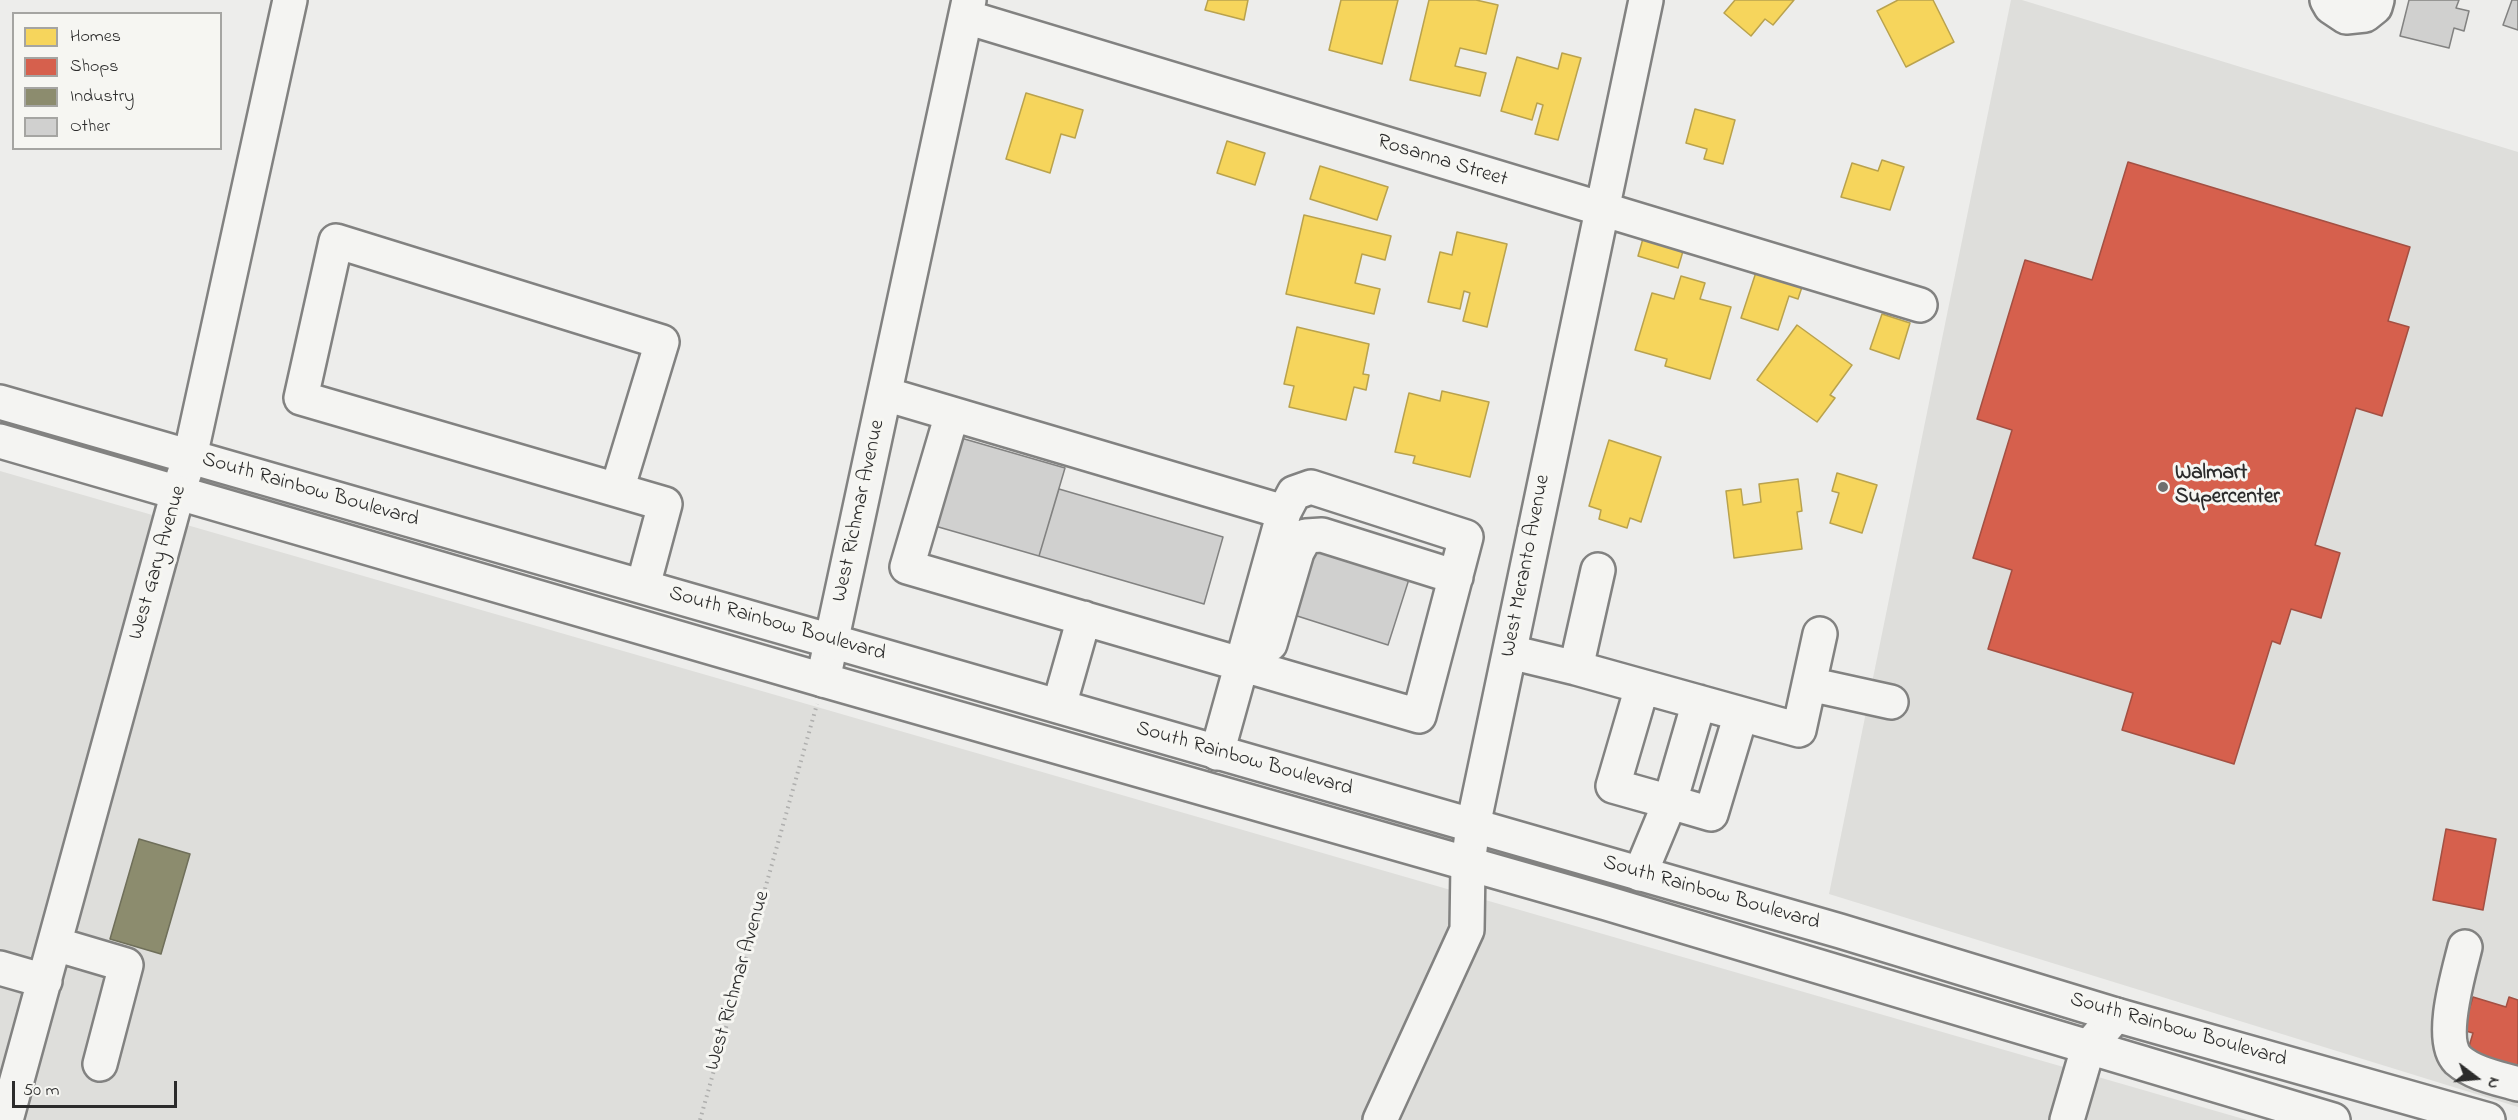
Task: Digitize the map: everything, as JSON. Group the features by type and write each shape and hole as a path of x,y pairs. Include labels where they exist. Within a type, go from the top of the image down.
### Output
{"main road":[{"name":"West Gary Avenue","path":"6,1106 45,981 178,492 190,457 290,0"},
{"name":"West Meranto Avenue","path":"1380,1120 1467,930 1468,864 1473,826 1646,0"},
{"path":"2327,0 2331,7 2346,17 2365,15 2375,7 2377,0"},
{"name":"Rosanna Street","path":"967,9 1602,210 1920,305"},
{"name":"West Richmar Avenue","path":"823,680 967,9"},
{"path":"617,490 662,342 336,241 301,398 665,504 643,586"},
{"path":"885,394 1284,512"},
{"name":"South Rainbow Boulevard","path":"0,402 2488,1120"},
{"path":"951,414 907,567 1419,716 1466,537 1311,487 1294,493 1284,512 1252,666"},
{"name":"South Rainbow Boulevard","path":"0,441 823,680 1618,906 2332,1120"},
{"path":"1217,753 1297,552 1306,536 1322,535 1456,577"},
{"path":"1576,668 1598,570"},
{"path":"1059,706 1084,618"},
{"path":"1510,652 1576,668 1798,730 1820,634"},
{"path":"1809,684 1891,702"},
{"path":"1642,687 1613,786 1711,814 1741,714"},
{"path":"1640,874 1670,802 1699,702"},
{"path":"55,944 126,965 100,1064"},
{"path":"2465,947 2454,995 2450,1031 2452,1049 2457,1058 2469,1067 2518,1084"},
{"path":"0,968 45,981"},
{"path":"2067,1120 2088,1048 2116,1014"}],"path":[{"name":"West Richmar Avenue","path":"700,1120 823,680"}],"shaded area":[{"path":"2011,0 2022,0 2518,152 2518,1107 1829,894"},
{"path":"0,471 2247,1120 0,1120"}],"building: Homes":[{"path":"1208,0 1248,0 1244,20 1205,10"},
{"path":"1341,0 1398,0 1382,64 1329,50"},
{"path":"1429,0 1476,0 1498,5 1486,54 1460,48 1455,66 1486,73 1480,96 1410,80"},
{"path":"1735,0 1794,0 1773,25 1765,19 1751,36 1724,13"},
{"path":"1898,0 1933,0 1954,42 1906,67 1877,11"},
{"path":"1562,53 1581,58 1558,140 1535,134 1543,105 1537,103 1532,120 1501,111 1517,57 1558,69"},
{"path":"1026,93 1083,110 1075,138 1061,134 1050,173 1006,159"},
{"path":"1695,109 1735,120 1723,164 1704,159 1707,149 1686,143"},
{"path":"1227,141 1265,153 1255,185 1217,173"},
{"path":"1882,160 1904,167 1890,210 1841,197 1852,163 1878,171"},
{"path":"1320,166 1388,187 1377,220 1310,199"},
{"path":"1304,215 1391,236 1385,260 1362,254 1355,283 1380,289 1374,314 1286,294"},
{"path":"1646,228 1686,241 1678,268 1638,256"},
{"path":"1457,232 1507,244 1487,327 1463,321 1470,293 1464,291 1460,309 1428,302 1440,252 1452,255"},
{"path":"1759,263 1805,278 1798,299 1789,296 1778,330 1741,318"},
{"path":"1681,276 1705,283 1700,299 1731,307 1710,379 1665,366 1667,359 1635,350 1652,293 1674,299"},
{"path":"1882,314 1910,323 1899,359 1870,349"},
{"path":"1797,325 1852,365 1830,395 1835,398 1817,422 1757,380"},
{"path":"1297,327 1369,344 1363,374 1369,375 1366,390 1354,387 1346,420 1289,407 1294,386 1284,384"},
{"path":"1442,391 1489,402 1470,477 1413,463 1415,456 1395,452 1409,393 1440,401"},
{"path":"1609,440 1661,457 1641,522 1630,518 1627,528 1599,519 1601,510 1589,506"},
{"path":"1837,473 1877,485 1862,533 1830,523 1839,493 1832,491"},
{"path":"1798,479 1802,511 1797,512 1802,549 1734,558 1726,491 1741,489 1743,505 1761,502 1759,484"}],"building: Shops":[{"name":"Walmart Supercenter","path":"2128,162 2410,247 2388,321 2409,327 2382,416 2356,408 2315,545 2340,553 2321,618 2291,609 2280,644 2272,641 2234,764 2122,730 2133,693 1988,649 2012,570 1973,558 2012,430 1977,419 2025,260 2092,280"},
{"path":"2446,829 2496,839 2483,910 2433,900"},
{"path":"2473,997 2506,1007 2509,997 2518,1000 2518,1075 2465,1060 2473,1033 2455,1028 2466,1020"}],"building: Industry":[{"path":"139,839 190,854 161,954 110,939"}],"building: Other":[{"path":"2409,0 2459,0 2456,8 2469,11 2464,31 2454,28 2449,48 2400,36"},
{"path":"2512,0 2518,0 2518,30 2503,25"},
{"path":"961,438 1065,468 1039,556 935,526"},
{"path":"1059,489 1223,537 1204,604 1039,556"},
{"path":"1312,546 1410,576 1388,645 1291,614"}],"place":[{"name":"Walmart Supercenter","path":"2163,487"}]}
